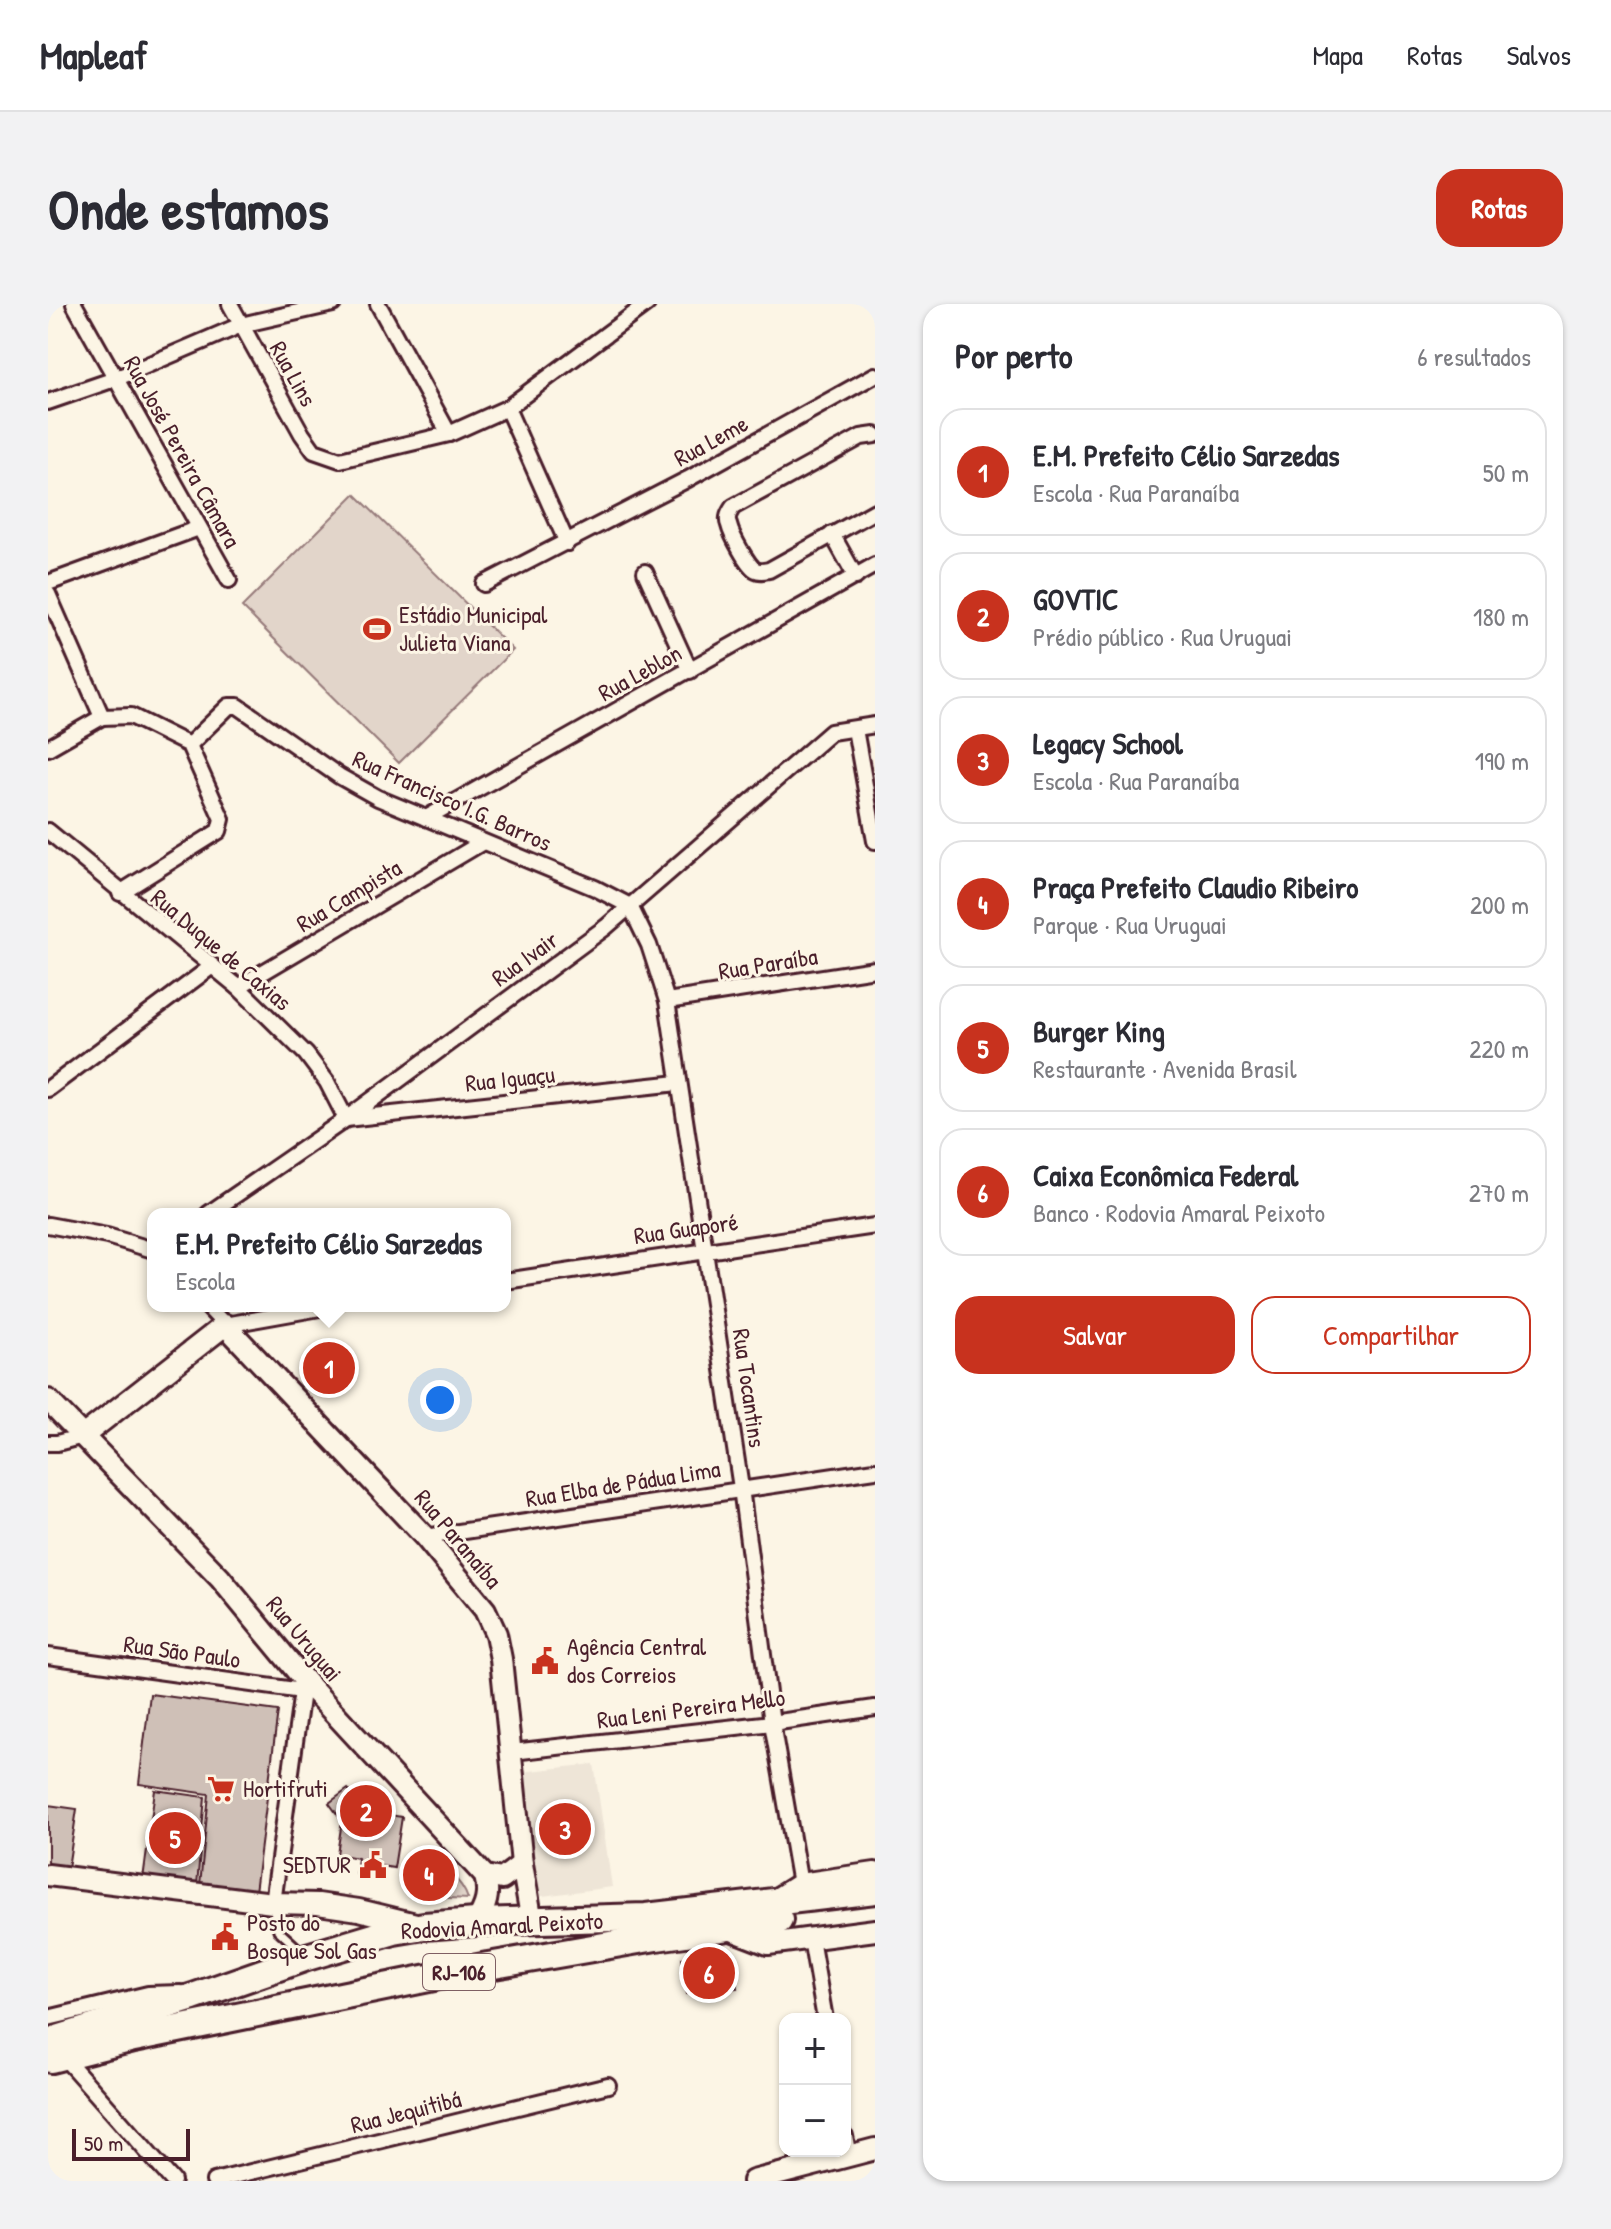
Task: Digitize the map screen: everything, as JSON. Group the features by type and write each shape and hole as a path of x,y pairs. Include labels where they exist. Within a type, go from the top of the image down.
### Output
{"highway":[{"name":"Rodovia Amaral Peixoto","path":"53,2052 193,1997 307,1957 394,1931 476,1922 646,1917 875,1890"},
{"name":"Rodovia Amaral Peixoto","path":"53,2052 488,1966 724,1927 875,1907"},
{"path":"488,1966 520,1949 532,1922"},
{"path":"307,1957 302,1970 304,1987 309,1993 338,1998"}],"street":[{"name":"Rua José Pereira Câmara","path":"74,304 229,580"},
{"name":"Rua Lins","path":"230,304 314,451 340,460 449,434"},
{"path":"48,402 115,379 241,325 333,304"},
{"path":"378,304 449,434 507,408 647,304"},
{"name":"Rua Leme","path":"484,584 688,479 875,375"},
{"path":"507,408 567,543"},
{"path":"875,435 861,437 733,507 728,515 728,524 748,563 762,571 875,511"},
{"path":"48,583 199,528"},
{"path":"832,534 856,577"},
{"name":"Rua Leblon","path":"426,818 875,565"},
{"path":"645,572 690,671"},
{"path":"48,594 102,717"},
{"name":"Rua Francisco I.G. Barros","path":"189,745 229,706 238,706 339,776 378,798 595,888 630,906"},
{"path":"48,748 102,717 131,716 189,745 222,819 219,831 120,893"},
{"name":"Rua Ivair","path":"217,1208 346,1119 606,927 831,732 875,725"},
{"path":"855,729 875,841"},
{"name":"Rua Duque de Caxias","path":"48,831 238,987 306,1054 327,1082 346,1119"},
{"name":"Rua Campista","path":"238,987 483,842"},
{"name":"Rua Tocantins","path":"630,906 649,945 667,1001 707,1253 772,1723 800,1884"},
{"path":"48,1089 211,967"},
{"name":"Rua Paraíba","path":"667,1001 875,969"},
{"name":"Rua Iguaçu","path":"346,1119 678,1083"},
{"path":"48,1225 107,1236 147,1248"},
{"name":"Rua Guaporé","path":"511,1280 875,1226"},
{"name":"Rua Paranaíba","path":"213,1312 425,1537 485,1610 496,1634 501,1659 522,1864 532,1922"},
{"path":"48,1443 83,1436 225,1325 298,1312"},
{"name":"Rua Uruguai","path":"48,1400 220,1578 306,1689 485,1876"},
{"name":"Rua Elba de Pádua Lima","path":"425,1537 875,1470"},
{"name":"Rua São Paulo","path":"48,1656 306,1689"},
{"path":"273,1903 306,1689"},
{"name":"Rua Leni Pereira Mello","path":"512,1752 772,1723 875,1708"},
{"path":"476,1922 487,1902 485,1876 502,1879 522,1864"},
{"path":"768,1904 800,1884 875,1873"},
{"path":"48,1875 273,1903 332,1906 424,1926"},
{"path":"724,1927 768,1944 875,1930"},
{"path":"811,1939 824,2013"},
{"path":"48,2018 148,1994 170,1992 193,1997"},
{"path":"53,2052 173,2181"},
{"name":"Rua Jequitibá","path":"214,2181 608,2085"},
{"path":"851,2156 875,2149"},
{"path":"753,2181 849,2157"}],"lane":[{"path":"273,1903 278,1930 307,1957"}],"shaded area":[{"name":"Estádio Municipal Julieta Viana","path":"355,494 513,650 399,763 242,607"},
{"path":"594,1764 612,1887 535,1897 521,1772"},
{"path":"415,1850 453,1876 468,1899 410,1896 404,1879"}],"building":[{"name":"Hortifruti","path":"150,1694 278,1711 255,1892 200,1885 209,1794 139,1784"},
{"name":"SEDTUR","path":"348,1789 366,1811 402,1817 394,1868 373,1865 371,1876 356,1874 358,1858 337,1854 342,1821 329,1803"},
{"path":"155,1790 205,1797 197,1885 143,1879"},
{"path":"48,1805 77,1809 68,1868 48,1865"},
{"path":"731,1953 737,1988 687,1994 682,1958"}],"place":[{"name":"Estádio Municipal Julieta Viana","path":"377,629"},
{"name":"E.M. Prefeito Célio Sarzedas","path":"329,1368"},
{"name":"Agência Central dos Correios","path":"545,1661"},
{"name":"Hortifruti","path":"221,1789"},
{"name":"GOVTIC","path":"366,1811"},
{"name":"Legacy School","path":"565,1829"},
{"name":"Burger King","path":"175,1838"},
{"name":"SEDTUR","path":"373,1865"},
{"name":"Praça Prefeito Claudio Ribeiro","path":"429,1875"},
{"name":"Posto do Bosque Sol Gas","path":"225,1937"},
{"name":"Caixa Econômica Federal","path":"709,1973"}]}
